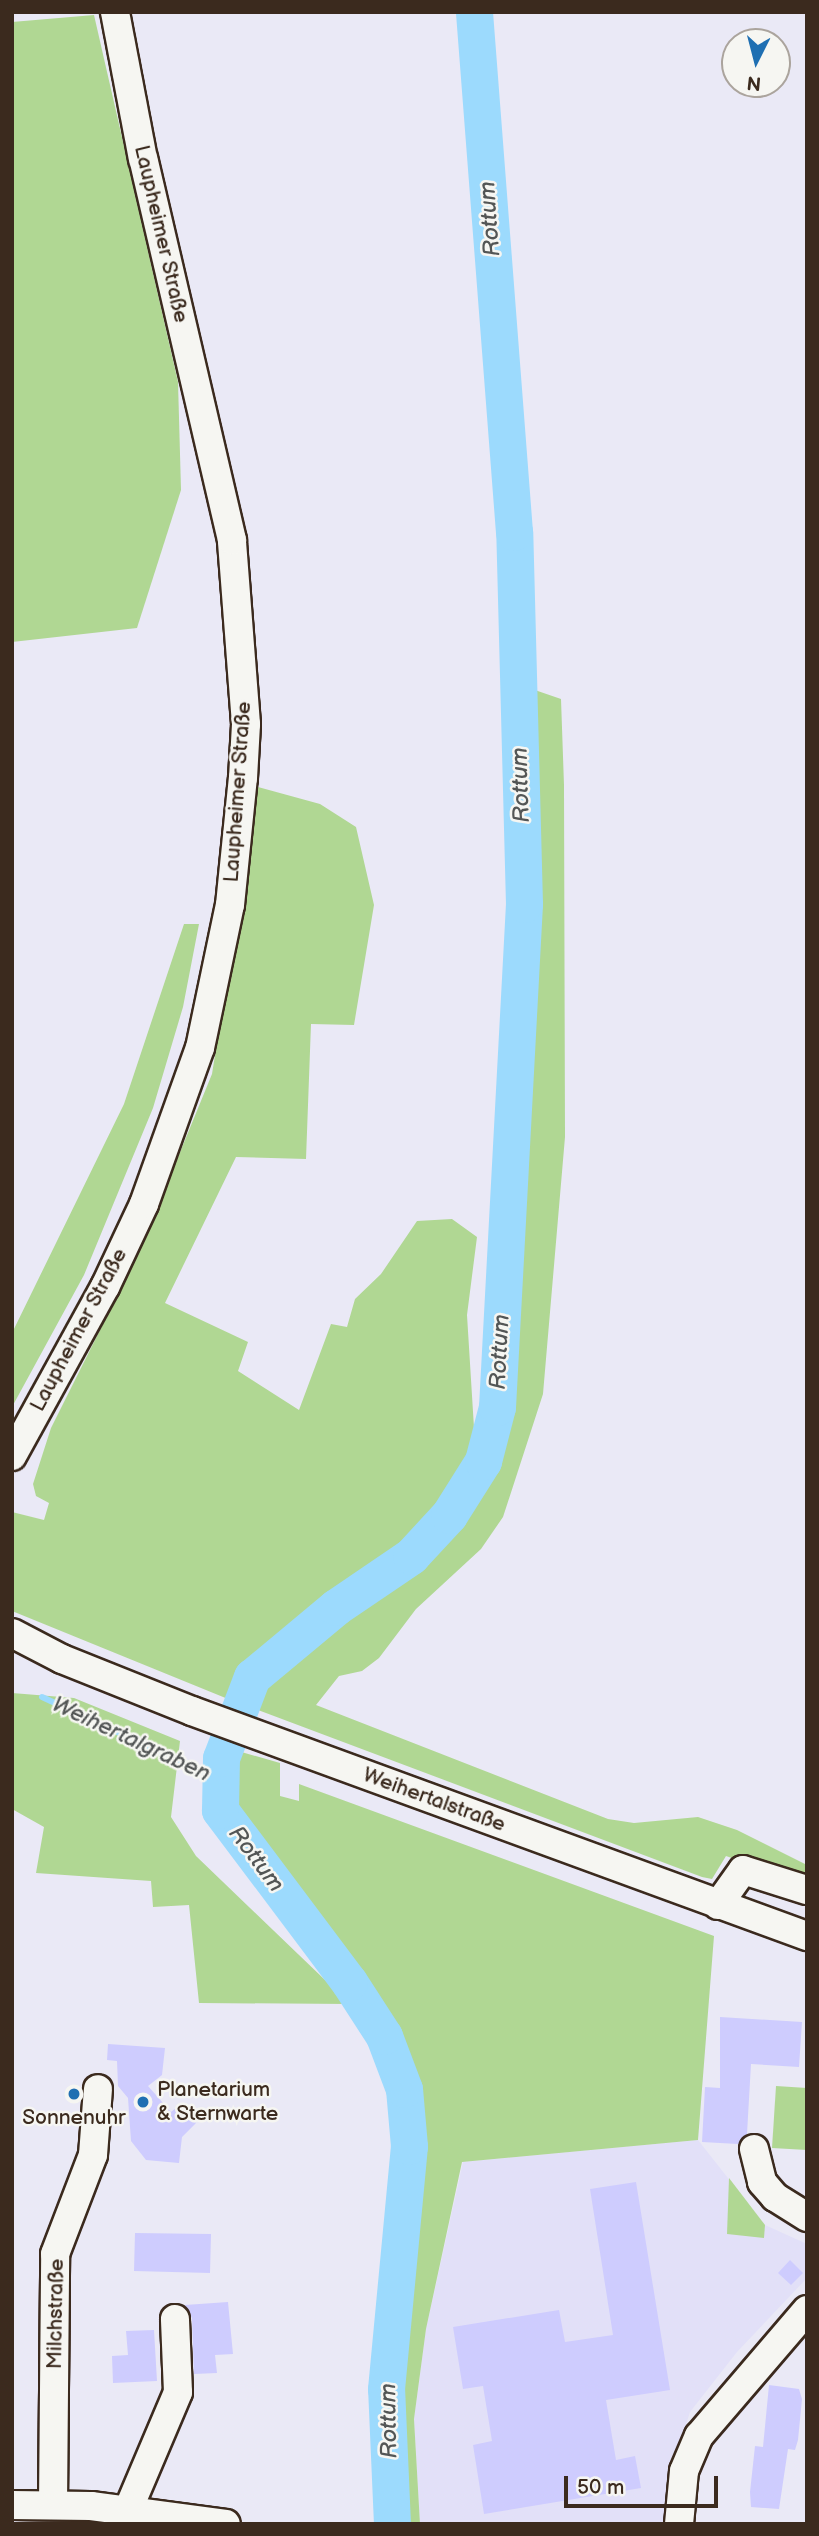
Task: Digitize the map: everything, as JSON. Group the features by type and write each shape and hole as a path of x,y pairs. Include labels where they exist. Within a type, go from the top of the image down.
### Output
{"street":[{"name":"Laupheimer Straße","path":"12,1455 117,1264 200,1048 230,905 243,778 246,724 232,540 143,159 115,12"},
{"name":"Weihertalstraße","path":"12,1633 62,1659 192,1710 807,1936"},
{"name":"Weihertalstraße","path":"12,1653 62,1659"},
{"path":"718,1905 743,1870 807,1890"},
{"name":"Milchstraße","path":"53,2505 55,2254 93,2155 99,2132 98,2088"},
{"path":"754,2148 762,2182 775,2197 807,2217"},
{"path":"679,2524 684,2471 699,2436 807,2310"},
{"path":"128,2510 177,2392 175,2319"},
{"path":"12,2505 128,2510 165,2519 226,2524"}],"shaded area":[{"path":"698,2140 765,2225 807,2244 807,2278 737,2352 690,2412 670,2474 665,2524 420,2524 414,2419 426,2329 463,2162"}],"green space":[{"path":"94,15 178,382 181,490 137,628 12,642 12,22"},
{"path":"529,688 561,699 564,785 565,1137 543,1394 503,1517 481,1549 416,1609 379,1658 362,1671 339,1676 316,1705 608,1819 634,1823 698,1817 737,1830 807,1865 807,1884 726,1856 712,1879 702,1877 245,1705 465,1513 499,1438 518,1307 533,814"},
{"path":"258,787 320,804 356,827 374,905 354,1025 311,1024 306,1159 236,1157 165,1303 248,1342 238,1371 299,1410 331,1324 347,1327 355,1299 381,1274 417,1221 452,1219 477,1237 467,1315 475,1444 460,1480 417,1537 270,1645 238,1677 228,1699 12,1611 12,1512 44,1520 49,1503 36,1496 33,1484 51,1428 140,1250 212,1074"},
{"path":"184,924 199,924 183,1007 153,1108 84,1275 12,1407 12,1333 124,1104"},
{"path":"12,1693 74,1698 180,1741 171,1817 196,1856 350,2004 199,2003 189,1905 153,1907 151,1881 36,1873 44,1827 12,1809"},
{"path":"238,1751 280,1763 280,1796 299,1801 299,1784 714,1936 698,2140 462,2162 426,2329 414,2419 420,2524 405,2524 398,2375 416,2174 417,2082 404,2039 367,1977 235,1811"},
{"path":"776,2086 807,2088 807,2150 772,2148"},
{"path":"729,2178 765,2225 764,2238 727,2234"}],"building":[{"path":"720,2017 802,2022 799,2067 751,2064 747,2134 738,2144 702,2142 705,2087 720,2088"},
{"name":"Planetarium & Sternwarte","path":"108,2044 165,2048 162,2075 148,2086 171,2112 181,2104 196,2123 182,2137 179,2163 146,2160 131,2141 128,2098 118,2086 117,2061 107,2060"},
{"path":"636,2182 670,2390 606,2400 616,2460 635,2456 641,2488 484,2514 473,2445 492,2441 483,2386 463,2389 453,2327 559,2310 565,2342 613,2335 590,2189"},
{"path":"135,2233 211,2234 210,2273 134,2271"},
{"path":"790,2260 803,2273 791,2285 778,2273"},
{"path":"228,2302 233,2354 215,2355 217,2373 194,2374 192,2318 185,2305"},
{"path":"154,2330 157,2381 113,2383 112,2356 128,2355 126,2331"},
{"path":"769,2385 799,2389 802,2399 798,2440 795,2450 788,2449 779,2509 751,2507 755,2446 763,2447"}],"waterway":[{"name":"Rottum","path":"392,2524 386,2389 409,2146 404,2089 384,2036 349,1982 220,1810 221,1758 252,1677 336,1607 411,1556 449,1515 483,1461 497,1407 524,904 514,532 474,12"},
{"name":"Weihertalgraben","path":"42,1697 221,1780"}],"place":[{"name":"Sonnenuhr","path":"74,2094"},
{"name":"Planetarium & Sternwarte","path":"143,2102"}]}
